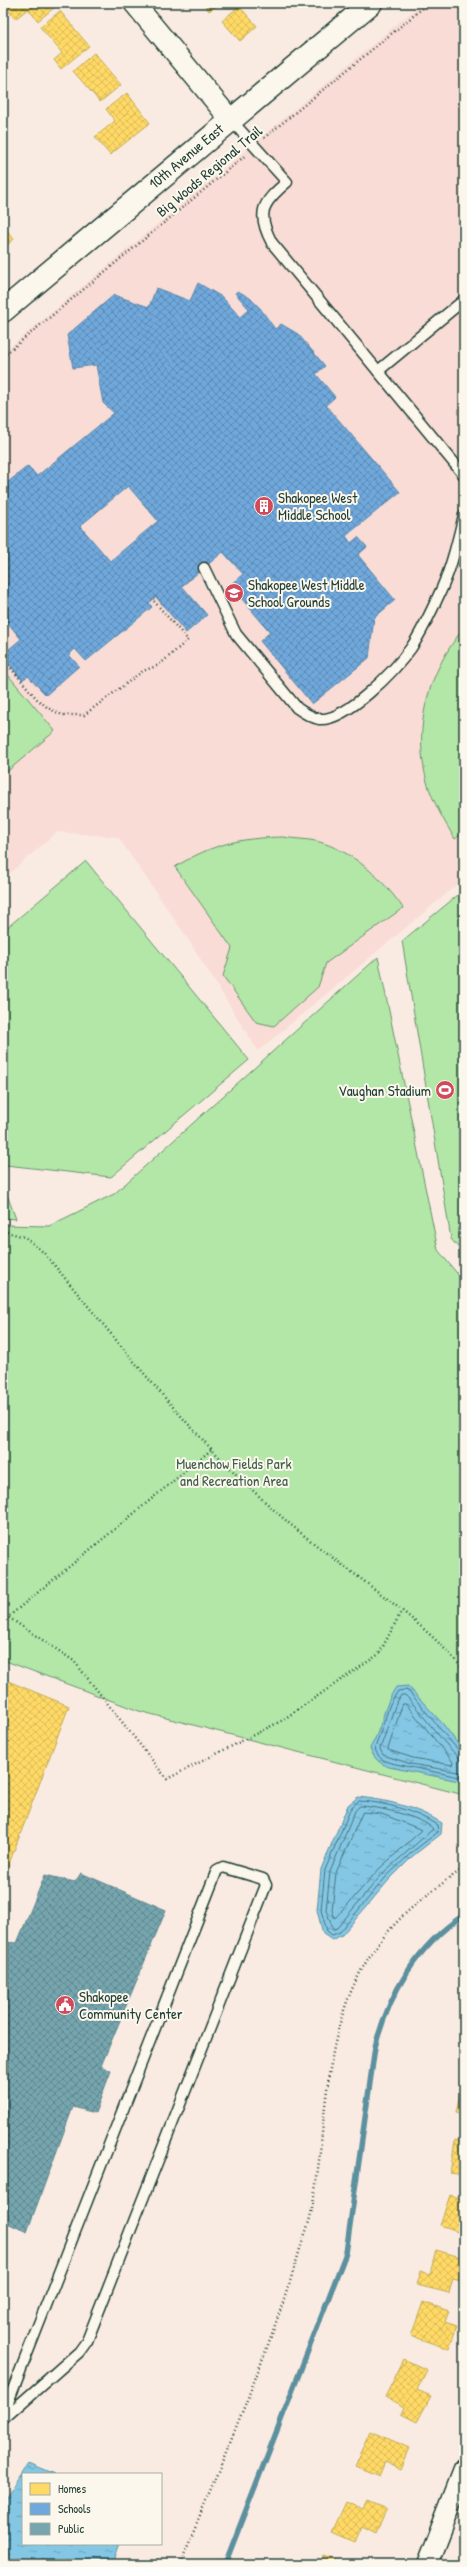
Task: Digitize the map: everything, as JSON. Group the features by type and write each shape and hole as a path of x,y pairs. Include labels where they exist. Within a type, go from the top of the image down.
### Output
{"main road":[{"name":"10th Avenue East","path":"3,311 230,119 371,3"}],"street":[{"path":"134,3 230,119"},
{"path":"427,2564 464,2469"}],"lane":[{"path":"230,119 287,182 272,195 265,204 262,212 265,230 272,243 464,475"},
{"path":"378,371 464,300"},
{"path":"204,568 236,634 297,708 309,716 320,719 335,716 347,710 365,695 410,648 443,588 464,515"},
{"path":"3,2415 217,1870 223,1867 263,1879 266,1885 87,2341 79,2352 3,2419"}],"path":[{"name":"Big Woods Regional Trail","path":"3,356 429,3"},
{"path":"3,659 37,699 48,708 62,715 84,715 143,671 159,665 188,640 153,600"},
{"path":"3,1231 25,1236 44,1253 150,1383 211,1450 273,1510 435,1638 464,1670"},
{"path":"211,1450 8,1617 74,1661 167,1778 282,1721 379,1654 401,1612"},
{"path":"180,2564 241,2417 289,2288 312,2209 324,2105 338,2023 364,1966 387,1932 425,1896 464,1868"}],"shaded area":[{"name":"Shakopee West Middle School Grounds","path":"422,3 464,3 464,879 258,1051 186,936 118,837 57,832 3,879 3,353"}],"green space":[{"path":"464,628 464,832 455,839 439,811 429,789 423,761 422,741 423,720 433,681 441,662"},
{"path":"3,669 55,731 3,775"},
{"path":"283,837 316,841 342,851 366,867 376,876 403,908 326,963 318,987 274,1026 256,1022 223,976 232,948 175,867 201,853 226,844 253,839"},
{"path":"86,861 249,1060 111,1177 6,1165 3,1161 3,931"},
{"name":"Vaughan Stadium","path":"464,890 464,1254 451,1239 402,941"},
{"name":"Muenchow Fields Park and Recreation Area","path":"378,957 438,1250 464,1282 464,1795 139,1711 3,1660 3,1225 49,1226 114,1194"},
{"path":"3,1184 16,1219 3,1218"}],"water":[{"path":"408,1686 443,1724 464,1752 464,1782 389,1767 382,1764 373,1755 370,1748 392,1694 396,1687"},
{"path":"358,1797 391,1802 432,1817 442,1823 441,1834 414,1855 389,1880 342,1935 332,1940 323,1934 317,1910 321,1869 348,1805"},
{"path":"29,2463 53,2473 22,2473"},
{"path":"22,2474 22,2545 120,2545 113,2564 3,2564 3,2502"}],"building: Homes":[{"path":"3,3 51,3 55,7 38,21 28,9 15,19"},
{"path":"203,3 220,3 209,11"},
{"path":"239,6 257,26 240,41 222,21"},
{"path":"60,11 89,46 61,69 54,60 62,53 40,27"},
{"path":"94,53 121,85 100,102 73,71"},
{"path":"127,93 150,123 110,155 95,137 115,121 106,109"},
{"path":"3,226 14,239 3,248"},
{"path":"3,1679 69,1706 7,1869 3,1867"},
{"path":"464,2079 464,2115 456,2113"},
{"path":"455,2140 464,2141 464,2175 450,2173"},
{"path":"450,2195 464,2199 464,2233 440,2225"},
{"path":"436,2250 464,2258 464,2281 453,2278 449,2293 417,2285 421,2271 430,2274"},
{"path":"423,2302 449,2311 445,2322 457,2326 449,2349 411,2336"},
{"path":"404,2359 427,2370 417,2390 431,2396 417,2422 401,2414 404,2407 385,2397"},
{"path":"371,2431 409,2448 400,2469 385,2462 379,2476 355,2466"},
{"path":"346,2502 363,2510 367,2502 386,2510 376,2533 362,2526 355,2542 332,2532"},
{"path":"324,2556 349,2564 322,2564"}],"building: Schools":[{"name":"Shakopee West Middle School","path":"198,283 222,297 240,317 249,309 235,293 238,291 250,298 260,308 275,329 281,324 298,334 325,366 316,374 335,397 326,405 400,492 346,536 351,543 358,537 367,547 358,555 395,600 374,618 369,658 312,704 260,641 270,632 230,585 243,574 223,552 182,586 207,615 186,633 156,597 149,603 152,607 86,661 75,649 69,655 79,666 46,695 28,676 22,680 3,657 3,654 21,639 3,617 3,486 28,466 37,476 114,413 103,403 96,365 73,368 67,335 114,295 149,307 156,288 190,301","holes":["128,486 158,521 110,561 80,526"]}],"building: Public":[{"name":"Shakopee Community Center","path":"81,1873 166,1910 101,2066 111,2071 95,2113 73,2107 27,2232 3,2221 3,1944 4,1942 17,1943 45,1875 75,1882"}],"waterway":[{"path":"225,2564 346,2253 375,2047 381,2027 388,2008 407,1972 432,1941 447,1927 464,1915"}],"place":[{"name":"Shakopee West Middle School","path":"264,506"},
{"name":"Shakopee West Middle School Grounds","path":"234,593"},
{"name":"Vaughan Stadium","path":"445,1090"},
{"name":"Shakopee Community Center","path":"65,2005"}]}
